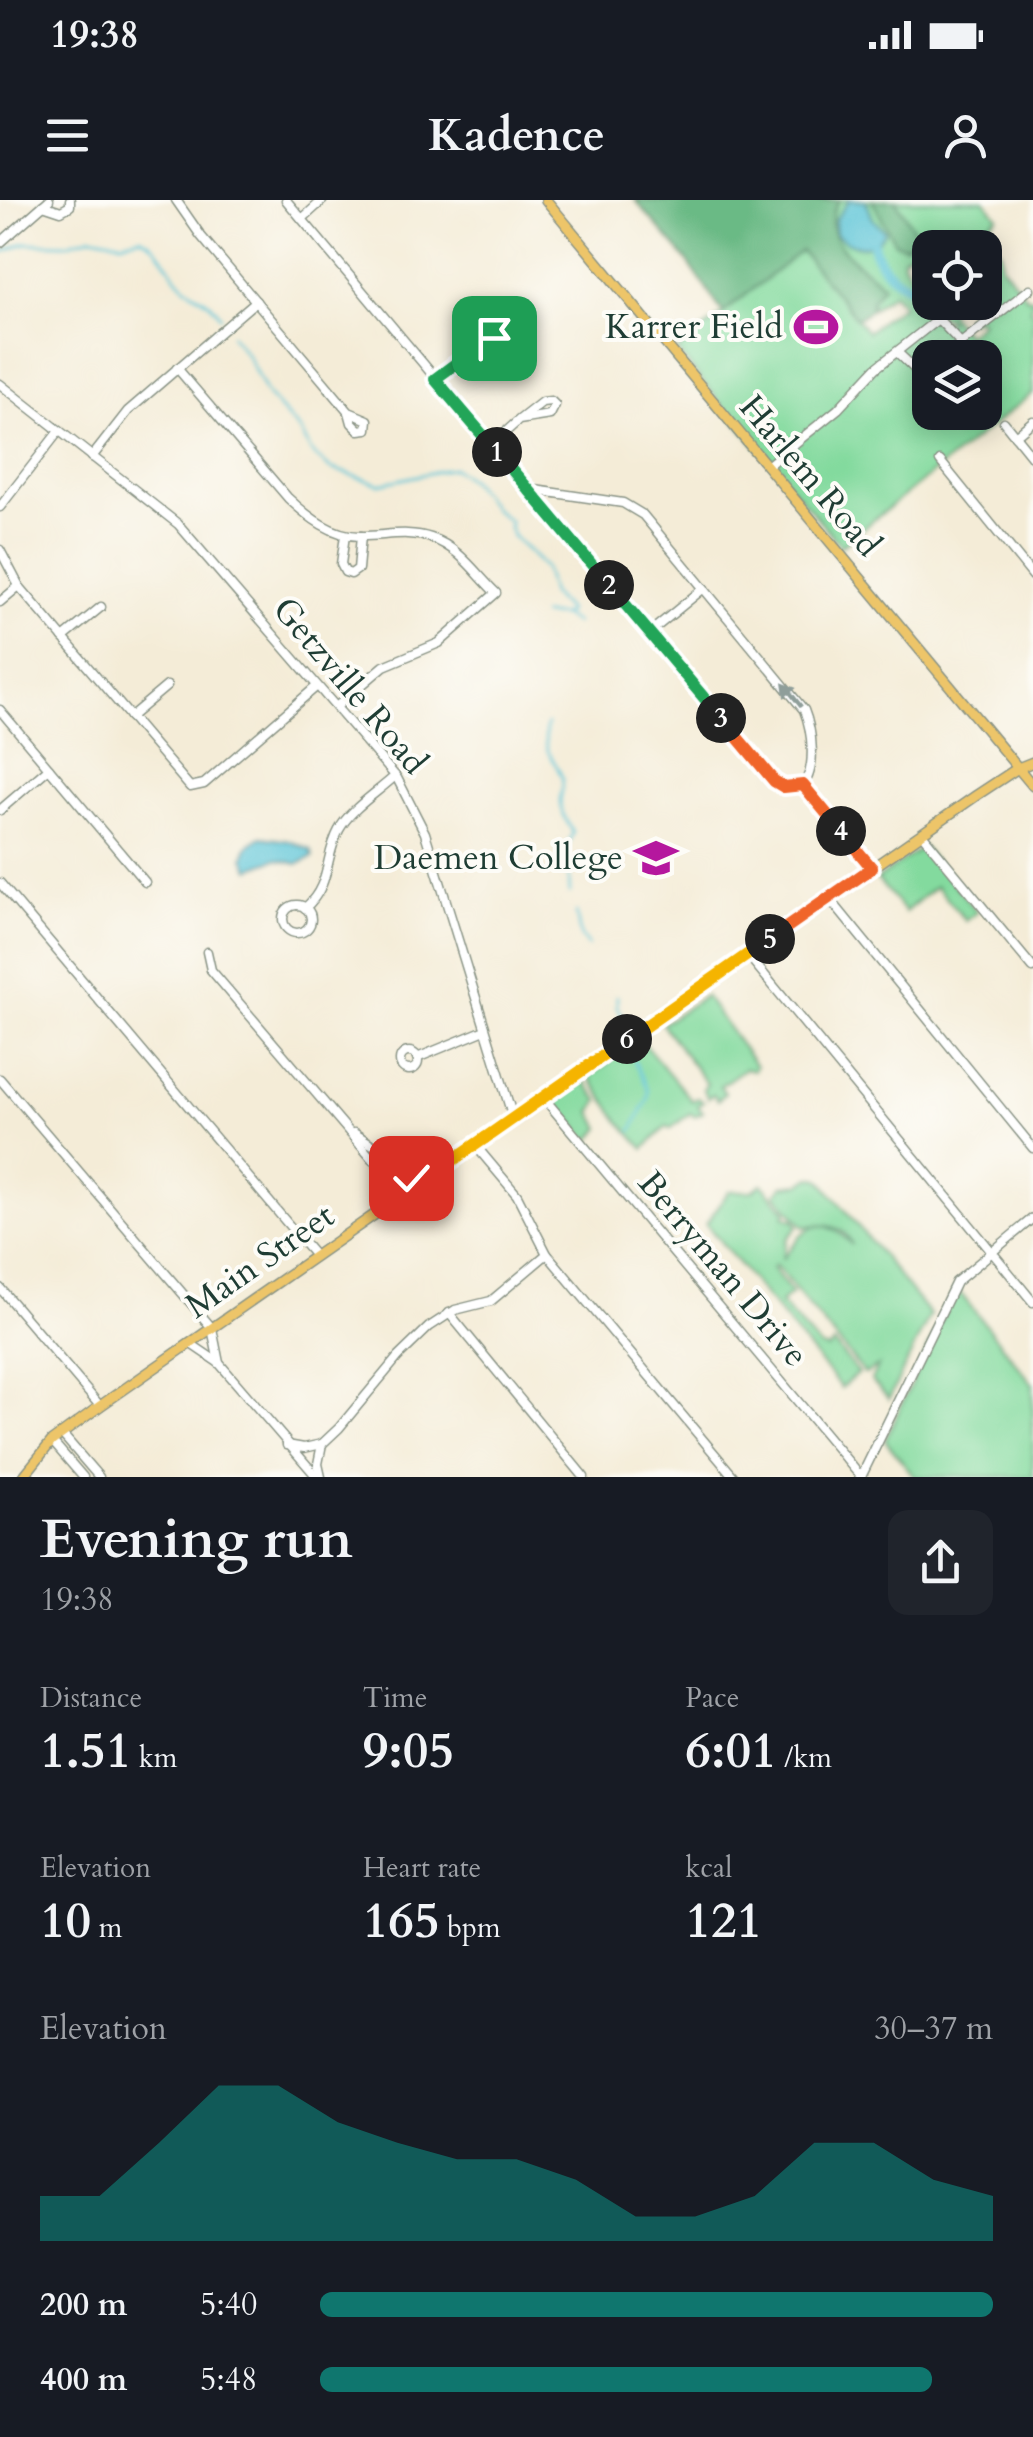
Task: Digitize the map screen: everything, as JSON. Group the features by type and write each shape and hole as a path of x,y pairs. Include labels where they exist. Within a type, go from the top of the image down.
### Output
{"main road":[{"name":"Harlem Road","path":"546,200 1033,786"},
{"name":"Main Street","path":"24,1477 52,1441 100,1406 872,868 1018,768 1033,762"}],"street":[{"path":"0,243 46,203 61,211 70,206 70,200"},
{"path":"176,200 201,236 349,412"},
{"path":"286,200 649,634 774,781 784,787 803,785 808,779 810,761 804,710 643,515 630,506 528,489"},
{"path":"302,218 323,200"},
{"path":"965,340 1030,289"},
{"path":"92,457 128,411 256,300"},
{"path":"913,340 938,319 958,340"},
{"path":"766,466 838,409 876,368 912,341"},
{"path":"435,379 474,350"},
{"path":"898,353 912,366"},
{"path":"177,368 298,508 317,522 345,535 400,533 434,540 462,556 496,594 439,643 384,666 336,707"},
{"name":"Getzville Road","path":"0,384 178,524 396,776 426,833 513,1118"},
{"path":"491,445 519,420"},
{"path":"1015,436 1033,421"},
{"path":"1004,422 1033,458"},
{"path":"0,507 59,431"},
{"path":"940,462 1033,576"},
{"path":"345,535 341,564 344,572 352,574 358,568 361,536"},
{"path":"0,550 19,586 185,782 199,787 316,686"},
{"path":"0,602 19,586"},
{"path":"649,634 704,588"},
{"path":"64,638 101,606"},
{"path":"130,717 167,686"},
{"path":"0,710 145,882"},
{"path":"0,810 49,768"},
{"path":"305,908 328,873 340,828 396,776"},
{"path":"803,785 872,868"},
{"path":"922,834 1033,968"},
{"path":"0,883 315,1256"},
{"path":"830,898 1033,1148"},
{"path":"207,952 212,970 403,1195"},
{"path":"748,954 1033,1302"},
{"path":"417,1058 485,1030"},
{"path":"0,1079 212,1328 219,1363"},
{"name":"Berryman Drive","path":"543,1097 861,1477"},
{"path":"342,1124 392,1158 417,1185"},
{"path":"475,1145 517,1195 548,1254 734,1477"},
{"path":"861,1477 956,1282 1033,1218"},
{"path":"287,1446 322,1444 412,1342 449,1312 491,1300 548,1254"},
{"path":"0,1288 100,1406"},
{"path":"449,1312 584,1477"},
{"path":"191,1344 219,1363 287,1446 319,1477"},
{"path":"62,1434 98,1477"},
{"path":"52,1441 83,1477"},
{"path":"319,1477 322,1444"}],"green space":[{"path":"635,200 839,200 832,226 836,238 851,258 883,285 871,301 871,309 857,319 801,251 723,313 686,259"},
{"path":"839,200 872,200 891,236 912,233 912,251 903,257 903,263 912,275 912,320 955,320 966,334 981,323 979,320 1002,320 1002,265 1026,297 1033,298 1033,393 1002,418 1002,340 912,340 912,430 987,430 841,546 677,351 801,250 867,332 902,305 893,293 871,309 871,301 883,285 842,248 832,226"},
{"path":"872,200 895,200 915,230 912,241 905,246 895,243"},
{"path":"895,200 984,200 998,216 986,230 915,230"},
{"path":"923,847 977,912 966,921 936,886 905,912 877,879"},
{"path":"705,996 756,1066 754,1070 745,1068 720,1086 725,1093 718,1100 713,1094 708,1098 703,1089 707,1084 662,1024"},
{"path":"641,1040 692,1101 698,1098 703,1102 698,1106 703,1112 694,1116 690,1113 670,1129 667,1126 644,1149 589,1076"},
{"path":"584,1080 599,1100 592,1112 601,1128 590,1141 555,1103"},
{"path":"811,1177 820,1179 930,1315 889,1399 871,1380 878,1366 865,1374 775,1265 772,1268 792,1293 780,1303 820,1347 828,1349 834,1344 858,1373 841,1388 706,1224 729,1191 752,1191 762,1184 787,1212 784,1216 798,1226 787,1239 782,1259 805,1233 820,1226 840,1234 852,1245 844,1233 832,1227 819,1225 804,1227 776,1194 783,1186 801,1184"},
{"path":"956,1288 1033,1384 1033,1477 915,1477 885,1440"}],"water":[{"path":"849,200 866,201 873,219 885,231 875,243 855,245 836,234 835,220"},
{"path":"261,837 290,841 311,850 313,857 298,864 276,859 250,869 244,858 248,846"}],"waterway":[{"path":"0,253 24,243 66,244 92,236 122,242 140,237 154,247 184,285 221,317"},
{"path":"873,243 886,270 912,287"},
{"path":"231,335 248,357 267,395 301,432 312,453 330,468 379,484 453,468 472,482 510,522 513,536 544,567 551,594 568,611 563,616 575,623"},
{"path":"542,615 563,616"},
{"path":"547,724 547,748 563,782 560,806 573,833 567,847 570,893"},
{"path":"576,912 580,935 588,946"},
{"path":"617,996 617,1008 622,1014 618,1024"},
{"path":"632,1131 648,1097 634,1061"}],"place":[{"name":"Karrer Field","path":"816,327"},
{"name":"Daemen College","path":"656,858"}],"route":[{"path":"411,1178 417,1185 872,868 803,785 780,786 769,776 435,379 474,350 482,337 494,338"}]}
